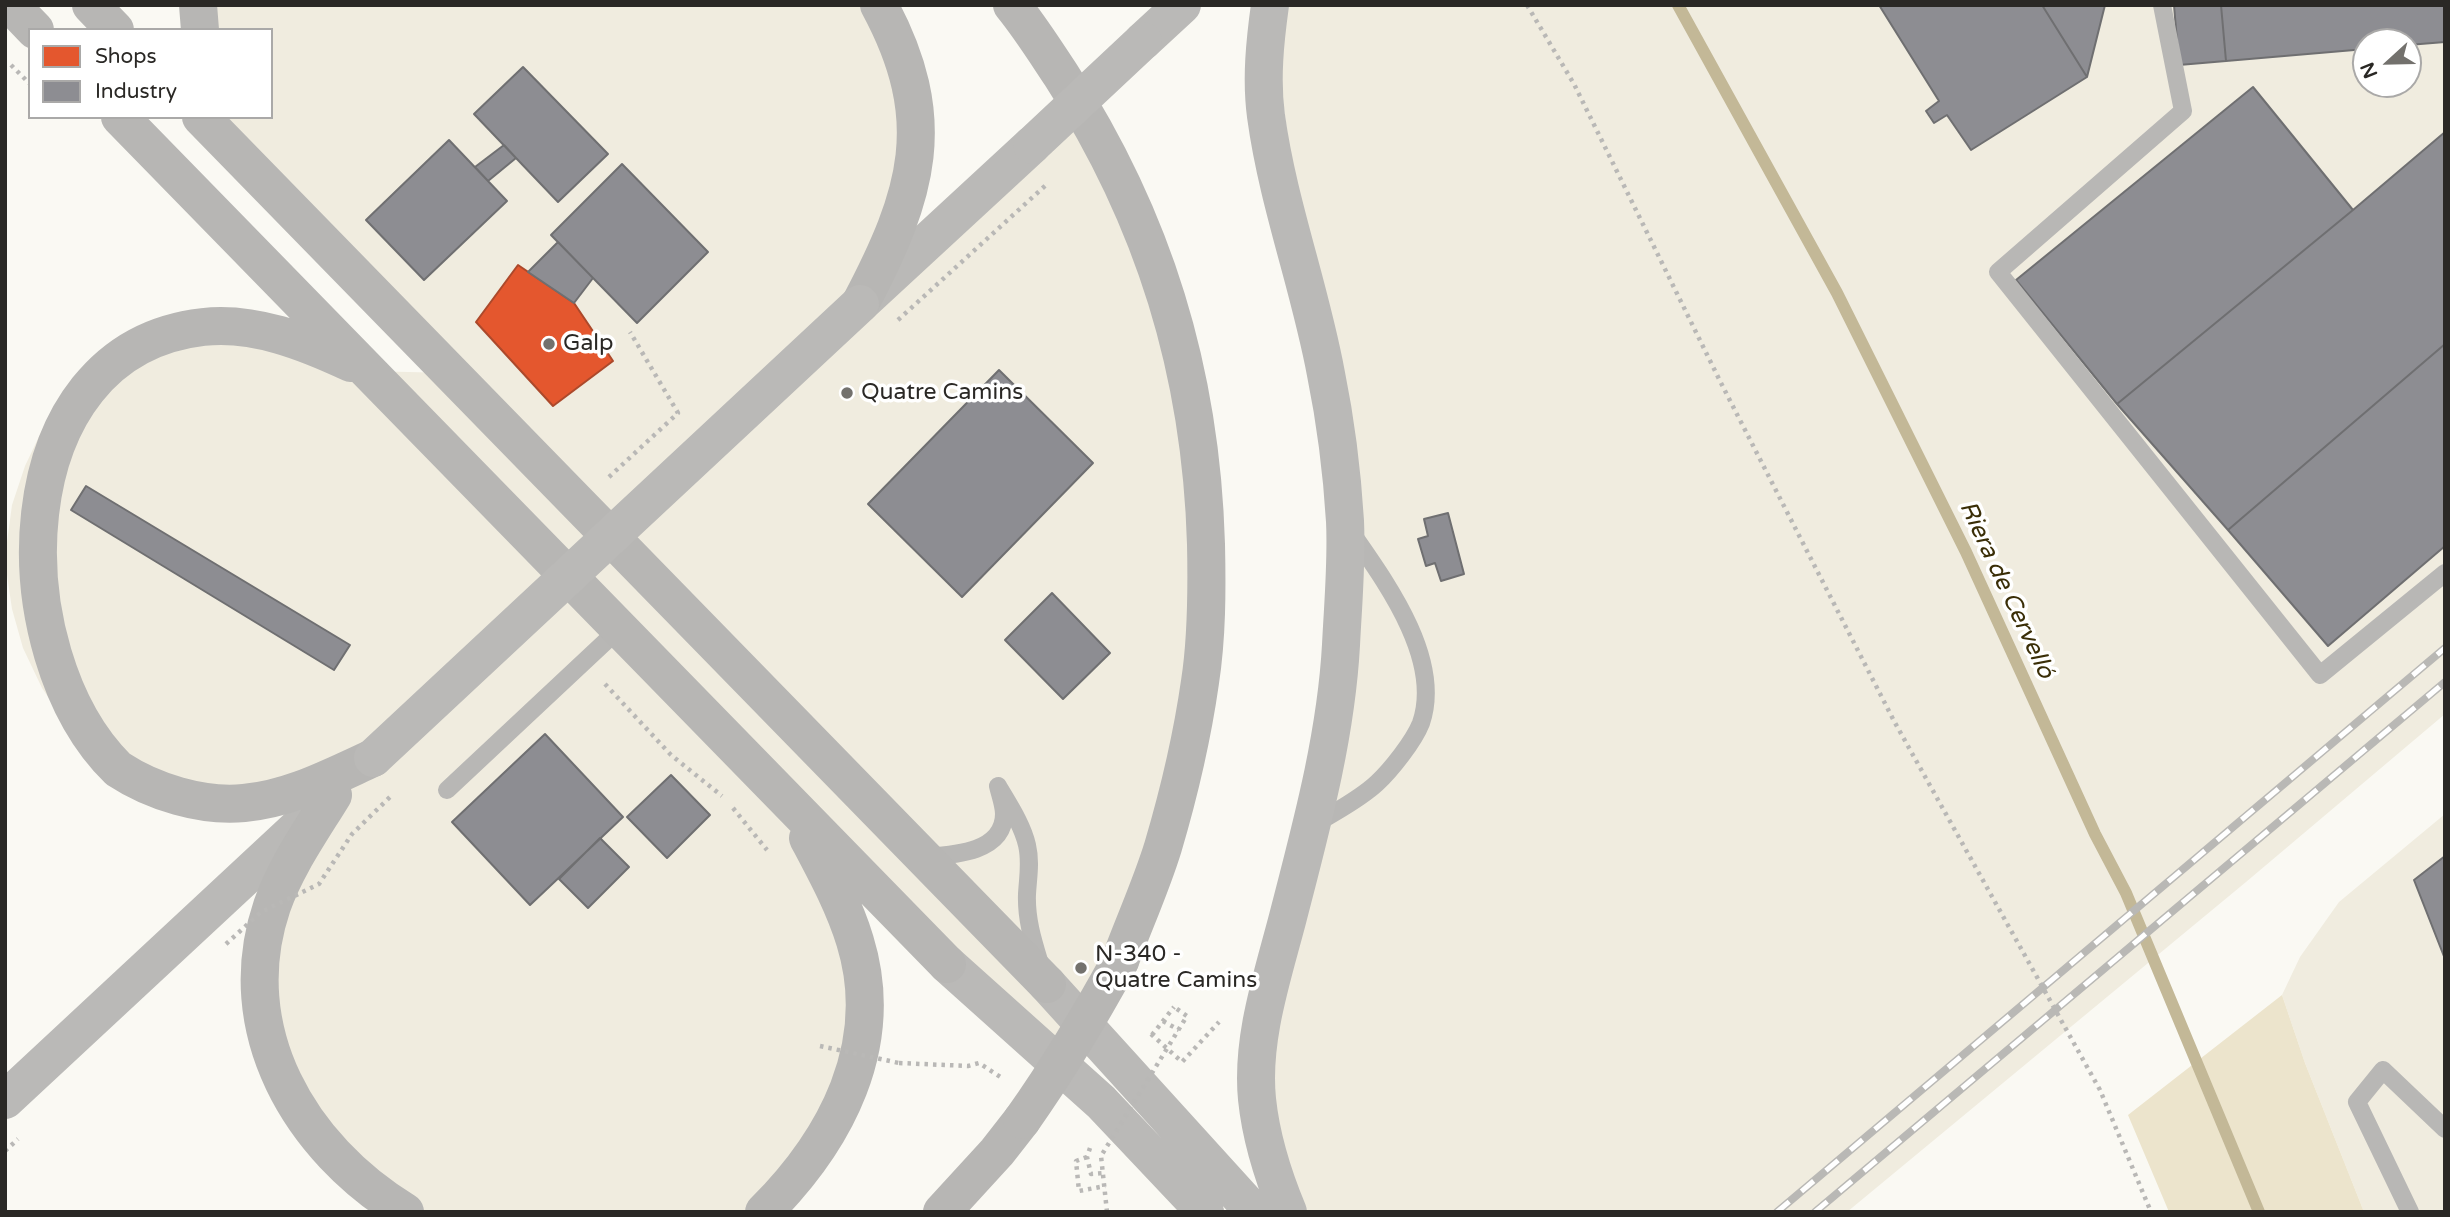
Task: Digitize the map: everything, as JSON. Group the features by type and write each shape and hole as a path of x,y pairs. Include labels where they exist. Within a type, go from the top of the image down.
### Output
{"highway":[{"path":"10,5 32,28"},
{"path":"91,5 113,28"},
{"path":"198,5 200,28"},
{"path":"942,1212 997,1152 1050,1081 1120,961 1162,849 1185,764 1201,680 1207,594 1205,508 1196,420 1177,332 1157,266 1118,173 1091,122 1027,22 1012,5"},
{"path":"860,304 890,248 909,192 915,155 916,109 908,70 886,19"},
{"path":"122,119 947,964"},
{"path":"203,119 1047,984"},
{"path":"227,119 247,164"},
{"path":"368,371 314,346 251,328 206,326 167,332 129,347 92,370 63,400 44,426 25,466 12,505 7,564 12,609 23,648 42,688 65,722 98,756 133,779 171,794 209,801 242,803 274,798 317,784 373,758"},
{"path":"333,795 289,866 272,906 260,966 261,1008 285,1089 310,1128 343,1165 405,1212"},
{"path":"764,1212 791,1184 840,1112 855,1072 864,1035 864,992 856,942 837,893 790,802"}],"main road":[{"path":"5,1100 1182,5"},
{"path":"1270,5 1264,68 1265,114 1326,373 1339,445 1345,524 1340,656 1329,741 1311,827 1267,998 1259,1044 1257,1097 1274,1179 1288,1212"},
{"path":"947,964 1101,1102 1205,1212"},
{"path":"1047,984 1254,1212"}],"lane":[{"path":"2162,5 2183,111 1998,272 2320,675 2445,572"},
{"path":"1311,827 1376,784 1401,755 1421,724 1425,700 1424,671 1410,629 1388,584 1345,524"},
{"path":"447,790 620,628"},
{"path":"922,857 964,853 992,839 1000,828 1004,814 998,786 1019,822 1027,844 1030,866 1027,896 1030,934 1047,984"},
{"path":"2410,1212 2357,1102 2383,1070 2445,1129"}],"path":[{"path":"1527,5 1574,84 1721,383 1894,721 2100,1090 2151,1212"},
{"path":"5,59 28,82"},
{"path":"602,483 678,413 630,332"},
{"path":"584,662 671,755 728,802 771,854"},
{"path":"1107,1212 1101,1156 1187,1016 1174,1007 1152,1035"},
{"path":"1143,1028 1182,1062 1225,1014"},
{"path":"1163,1021 1179,1030"},
{"path":"820,1046 899,1063 968,1066 979,1063 1008,1082"},
{"path":"1103,1172 1091,1174 1087,1157 1076,1161 1079,1191 1105,1186"}],"shaded area":[{"path":"198,5 879,5 908,70 890,248 1076,105 1196,420 1186,764 1050,1081 792,805 837,893 864,1035 764,1212 405,1212 310,1128 260,966 333,795 209,801 65,722 42,688 23,648 12,609 7,575 7,542 12,505 25,466 44,426 63,400 206,326 368,371 449,373 228,119 273,119 273,28 200,28"},
{"path":"1270,5 2445,5 2445,714 1847,1212 1288,1212 1257,1097 1340,656 1310,300"},
{"path":"2445,814 2445,1212 2364,1212 2305,1063 2282,995 2300,957 2339,902"},
{"path":"2282,995 2305,1063 2364,1212 2169,1212 2128,1115"}],"building: Shops":[{"name":"Galp","path":"518,265 574,303 613,361 553,406 476,322"}],"building: Industry":[{"path":"1879,5 2042,5 2087,77 1971,150 1947,115 1934,123 1926,111 1939,101"},
{"path":"2042,5 2105,5 2087,77"},
{"path":"2174,5 2221,5 2226,61 2179,65"},
{"path":"2221,5 2445,5 2445,42 2422,44 2422,28 2352,28 2352,50 2226,61"},
{"path":"523,67 608,154 558,202 474,114"},
{"path":"2253,87 2353,210 2117,404 2016,280"},
{"path":"2445,132 2445,344 2228,530 2117,404"},
{"path":"449,140 507,201 424,280 366,220"},
{"path":"504,145 516,158 488,181 475,167"},
{"path":"622,164 708,252 637,323 551,235"},
{"path":"558,242 593,278 574,303 528,272"},
{"path":"2445,344 2445,546 2328,646 2228,530"},
{"path":"999,370 1093,463 962,597 868,504"},
{"path":"86,486 350,645 334,670 71,510"},
{"path":"1448,513 1464,574 1441,581 1435,563 1426,566 1418,539 1428,536 1424,519"},
{"path":"1052,593 1110,653 1063,699 1005,640"},
{"path":"545,734 623,817 530,905 452,822"},
{"path":"671,775 710,815 667,858 627,817"},
{"path":"600,838 629,867 588,908 559,879"},
{"path":"2445,856 2445,959 2414,880"}],"waterway":[{"name":"Riera de Cervelló","path":"1678,5 1837,293 1966,552 2095,834 2126,893 2259,1212"}],"railway":[{"path":"1777,1212 2445,648"},
{"path":"1815,1212 2445,682"}],"place":[{"name":"Galp","path":"549,344"},
{"name":"Quatre Camins","path":"847,393"},
{"name":"N-340 - Quatre Camins","path":"1081,968"}]}
